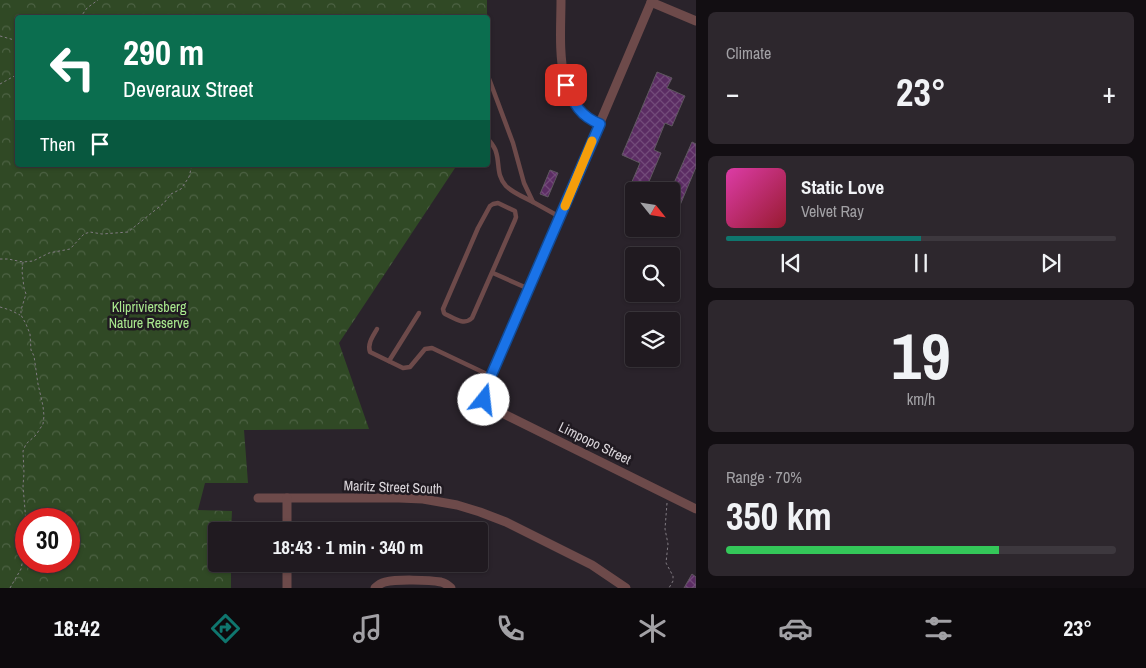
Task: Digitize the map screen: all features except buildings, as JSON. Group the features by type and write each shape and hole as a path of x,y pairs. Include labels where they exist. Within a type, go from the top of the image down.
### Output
{"street":[{"path":"561,0 562,68 566,85 579,110 590,120 600,124"},
{"path":"491,376 652,1 696,21"},
{"name":"Limpopo Street","path":"491,376 484,392 484,400 488,406 696,509"},
{"name":"Maritz Street South","path":"258,498 399,498 423,499 457,505 515,526 592,565 626,588"},
{"path":"287,498 287,522"},
{"path":"287,572 287,588"},
{"path":"375,588 380,583 411,580 441,582 451,588"}],"lane":[{"path":"490,82 524,182 533,202"},
{"path":"490,142 496,152 498,170 504,184 560,217"},
{"path":"498,203 513,210 516,216 492,274 470,320 462,322 444,313 443,309 478,228 490,206 498,203"},
{"path":"492,274 529,289"},
{"path":"389,361 419,313"},
{"path":"378,329 369,344 369,350 371,353 403,368 413,364 425,349 432,348 491,376"}],"path":[{"path":"82,15 87,8 98,0"},
{"path":"0,36 15,40"},
{"path":"0,84 15,76"},
{"path":"0,259 23,262 33,261 49,253 70,249 84,234 90,232 102,234 128,232 164,203 171,194 181,189 189,177 192,167"},
{"path":"23,262 22,271 26,294 21,315 30,334 31,350 34,356 44,416 43,424 23,450 24,472 22,486 24,508"},
{"path":"0,307 21,315"},
{"path":"668,495 665,529 668,544 666,563 673,576 673,581 669,588"},
{"path":"10,588 18,573"}],"green space":[{"name":"Klipriviersberg Nature Reserve","path":"0,0 487,0 487,15 15,15 15,167 456,167 339,343 369,429 244,430 248,483 205,483 198,510 232,511 231,522 208,522 208,572 231,572 231,588 0,588"}],"slow traffic":[{"path":"565,206 592,141"}],"route":[{"path":"484,400 484,392 600,124 590,120 579,110 566,85"}]}
